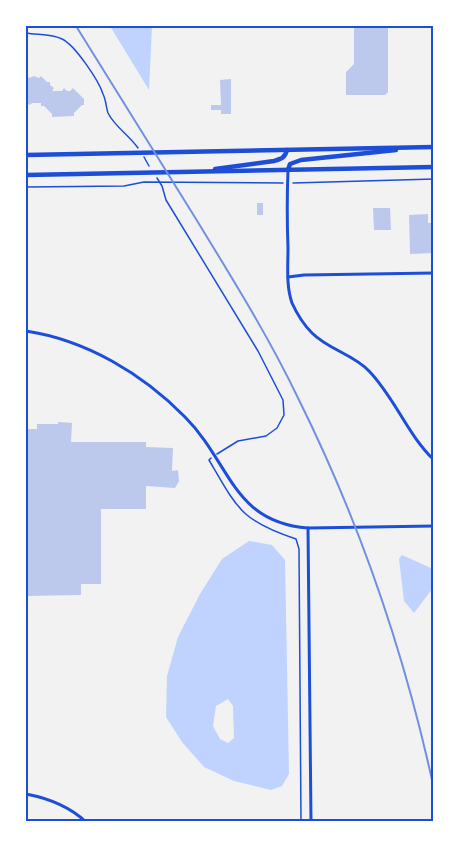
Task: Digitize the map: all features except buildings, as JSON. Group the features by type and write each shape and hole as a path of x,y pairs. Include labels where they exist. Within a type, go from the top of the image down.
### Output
{"highway":[{"path":"288,170 290,164 301,160 423,147"},
{"path":"26,155 434,147"},
{"path":"191,172 274,161 285,156 287,150"},
{"path":"26,176 434,167"}],"street":[{"path":"288,170 288,277 292,303 304,323 321,341 351,357 368,370 382,387 419,446 434,460"},
{"path":"288,277 434,273"},
{"path":"26,331 51,336 85,348 120,365 138,377 186,418 207,442 250,507 267,518 286,525 308,528 434,526"},
{"path":"308,528 311,822"},
{"path":"26,794 41,797 62,806 86,822"}],"path":[{"path":"26,33 60,38 69,42 95,78 103,93 108,113 118,127 133,140 150,168"},
{"path":"156,177 162,186 166,200 258,351 283,400 284,415 277,428 266,436 238,441 209,460 231,500 249,518 272,531 296,539 298,549 301,822"},
{"path":"26,188 124,186 144,182 288,183 434,179"}],"water":[{"path":"110,26 152,26 149,90"},
{"path":"249,541 272,545 285,560 289,774 282,786 271,790 234,781 204,767 182,742 166,717 167,676 178,637 200,594 222,559","holes":["228,699 233,706 234,738 228,743 220,739 213,726 216,706"]},
{"path":"402,555 433,569 433,588 414,613 404,601 399,559"}],"railway":[{"path":"76,26 250,308 321,447 361,542 395,639 434,789"}]}
